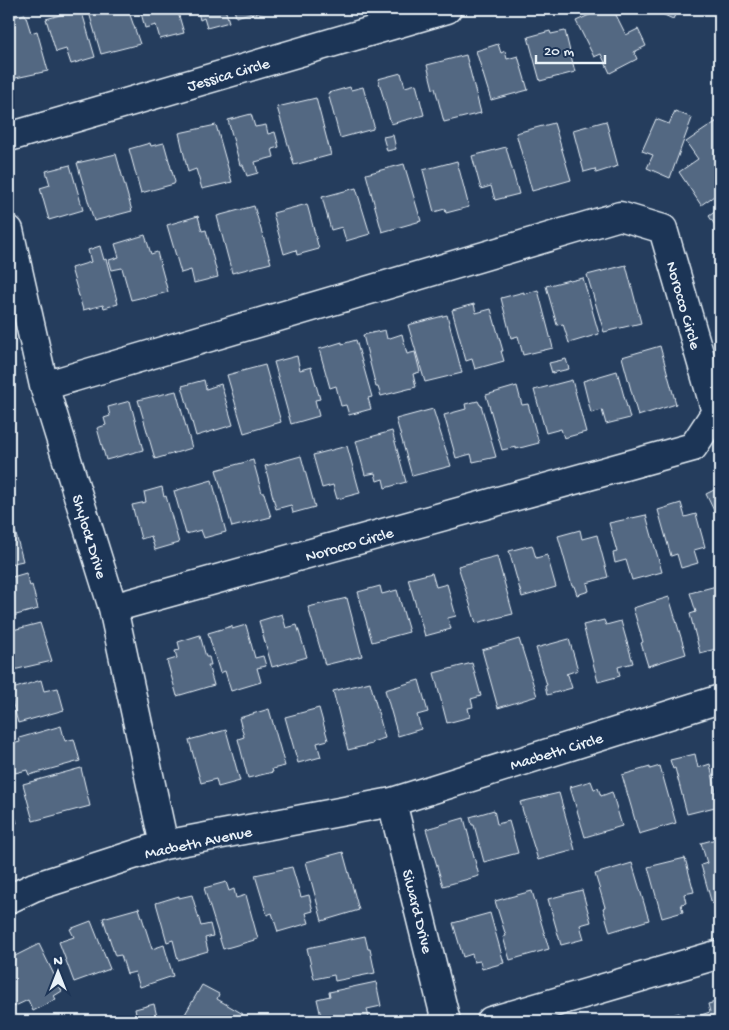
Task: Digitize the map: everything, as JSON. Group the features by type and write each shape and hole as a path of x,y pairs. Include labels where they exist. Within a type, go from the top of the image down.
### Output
{"street":[{"name":"Jessica Circle","path":"9,137 447,9"},
{"name":"Norocco Circle","path":"44,386 620,216 663,229 716,412 694,447 113,608"},
{"name":"Shylock Drive","path":"9,230 44,386 113,608 164,845"},
{"name":"Macbeth Circle","path":"392,802 720,699"},
{"name":"Macbeth Avenue","path":"9,900 34,887 164,845 392,802"},
{"name":"Siward Drive","path":"392,802 446,1021"},
{"path":"490,1021 720,954"}],"building":[{"path":"81,9 95,57 71,64 66,49 56,52 46,19"},
{"path":"88,9 128,9 140,44 101,54"},
{"path":"140,9 177,9 184,33 160,39 156,25 145,28"},
{"path":"186,9 225,9 229,22 207,28 204,18 200,20 198,12 188,15"},
{"path":"234,9 274,9 236,17"},
{"path":"606,9 613,9 626,35 638,29 646,46 634,52 637,59 610,73 601,54 594,57 576,21"},
{"path":"660,9 678,9 673,19 662,14 663,10"},
{"path":"25,14 31,33 37,31 48,71 11,79 9,71 9,18"},
{"path":"550,31 551,34 565,31 575,72 540,81 528,37"},
{"path":"498,44 501,53 505,51 507,59 518,56 528,90 491,100 476,51"},
{"path":"466,55 481,113 444,122 427,65"},
{"path":"401,73 405,87 416,84 424,115 391,124 378,79"},
{"path":"350,87 351,90 363,87 374,126 373,129 340,138 328,93"},
{"path":"316,98 331,155 294,165 277,107"},
{"path":"675,111 692,118 670,178 647,168 653,155 642,151 656,119 669,124"},
{"path":"251,114 255,127 266,125 268,134 275,132 279,147 272,149 274,157 255,162 258,173 247,176 243,165 240,165 228,120"},
{"path":"606,121 618,166 596,173 595,169 584,172 573,130"},
{"path":"717,121 720,125 720,192 701,205 679,172 698,159 686,142"},
{"path":"554,123 571,180 532,191 516,133"},
{"path":"216,125 232,182 202,189 196,169 188,172 179,133"},
{"path":"393,135 396,149 387,151 383,137"},
{"path":"150,143 151,146 164,143 175,182 174,184 141,193 129,149"},
{"path":"506,147 519,194 495,200 491,186 481,189 472,156"},
{"path":"116,154 132,211 94,221 77,163"},
{"path":"457,161 469,207 446,213 445,209 434,212 423,170"},
{"path":"404,164 421,221 382,232 366,174"},
{"path":"70,165 83,210 49,220 40,188 50,185 46,171"},
{"path":"356,188 370,234 346,241 342,227 331,230 322,197"},
{"path":"307,204 319,249 297,255 296,250 284,254 273,213"},
{"path":"254,206 271,263 232,273 217,216"},
{"path":"720,208 720,233 709,216"},
{"path":"198,216 202,231 206,230 218,277 194,283 191,270 181,273 167,225"},
{"path":"145,235 151,254 157,252 168,292 131,300 122,268 112,270 109,260 119,257 115,244"},
{"path":"100,246 104,260 106,259 118,304 104,308 103,305 83,310 71,268 91,262 88,250"},
{"path":"626,265 641,323 604,332 587,275"},
{"path":"583,278 599,334 569,343 563,324 557,325 546,286"},
{"path":"538,290 553,348 523,355 518,336 511,338 501,298"},
{"path":"474,304 476,313 491,309 504,361 475,369 472,359 466,361 452,310"},
{"path":"447,315 462,373 425,382 408,325"},
{"path":"385,330 387,339 402,334 407,354 415,352 420,372 413,374 416,387 381,396 378,387 376,387 363,335"},
{"path":"356,340 372,397 368,398 371,409 349,415 346,405 341,406 336,386 330,388 319,349"},
{"path":"660,346 676,404 638,416 622,357"},
{"path":"297,356 300,370 311,367 320,399 315,400 319,416 291,424 274,362"},
{"path":"566,359 569,369 552,373 549,363"},
{"path":"265,365 281,422 244,433 227,375"},
{"path":"617,371 630,418 606,424 602,410 591,413 583,381"},
{"path":"204,380 206,389 221,384 233,425 196,436 182,386"},
{"path":"572,380 586,432 564,438 561,429 546,433 534,390"},
{"path":"517,386 522,405 528,404 539,443 516,449 516,447 502,450 486,395"},
{"path":"176,391 192,448 155,459 138,400"},
{"path":"130,401 143,450 106,460 97,428 106,425 104,418 110,416 108,407"},
{"path":"478,401 481,405 496,457 473,462 471,454 456,458 444,415 466,409 465,404"},
{"path":"433,409 451,466 412,476 396,419"},
{"path":"392,431 406,482 385,488 383,479 377,481 375,473 365,475 356,441"},
{"path":"347,446 360,493 337,499 333,485 322,488 313,455"},
{"path":"301,456 315,507 293,513 291,505 276,509 265,466"},
{"path":"253,460 271,517 232,527 216,470"},
{"path":"212,480 226,532 204,538 201,530 186,534 174,491"},
{"path":"162,487 179,543 155,550 151,536 141,539 132,505 146,502 144,492"},
{"path":"720,487 720,523 706,494"},
{"path":"681,503 685,517 696,514 705,547 694,550 698,563 681,568 677,554 671,556 658,510"},
{"path":"646,515 662,572 632,580 626,560 615,563 613,553 617,552 609,523"},
{"path":"9,523 11,523 15,531 23,561 9,564"},
{"path":"580,530 582,539 597,535 608,577 587,583 589,591 577,595 574,586 572,586 558,536"},
{"path":"532,545 536,558 547,555 556,587 522,597 509,551"},
{"path":"497,556 513,614 476,623 458,566"},
{"path":"26,573 30,586 32,585 38,609 9,617 9,578"},
{"path":"432,573 436,587 447,584 456,616 448,618 451,629 425,636 408,579"},
{"path":"720,585 720,648 700,653 690,614 696,612 690,593"},
{"path":"380,586 382,594 397,590 409,632 372,642 358,592"},
{"path":"669,597 686,654 648,666 633,608"},
{"path":"347,598 362,656 325,665 308,607"},
{"path":"282,614 286,628 297,625 307,657 272,667 259,621"},
{"path":"604,620 606,625 621,621 633,663 618,667 620,676 598,682 583,625"},
{"path":"40,623 52,661 9,671 9,631"},
{"path":"246,625 255,658 263,656 266,666 257,668 261,682 231,691 225,671 220,673 208,633 232,626 232,629"},
{"path":"200,635 206,657 209,657 211,665 208,665 214,685 177,696 167,661 177,658 175,651 180,650 178,642"},
{"path":"519,639 537,696 498,708 482,650"},
{"path":"569,639 578,670 566,674 572,688 547,695 545,686 547,685 536,648"},
{"path":"472,663 481,696 471,699 473,707 468,708 470,717 447,723 434,673"},
{"path":"41,680 44,691 58,688 64,710 18,723 9,690"},
{"path":"419,680 428,712 417,715 421,729 398,736 385,690"},
{"path":"370,682 385,738 372,742 372,744 348,750 333,691"},
{"path":"319,708 328,740 317,743 321,757 298,763 285,717"},
{"path":"269,709 285,766 272,769 273,772 248,778 238,739 244,737 239,718"},
{"path":"61,726 65,741 74,739 80,761 29,775 27,770 15,773 9,745 20,742 19,738"},
{"path":"226,730 240,781 218,787 216,779 201,783 189,740"},
{"path":"695,754 698,768 710,764 719,806 687,814 675,768 673,769 670,760"},
{"path":"660,766 676,823 639,834 622,775"},
{"path":"81,768 90,806 33,821 23,784"},
{"path":"591,781 594,789 598,788 601,796 612,792 622,826 585,837 570,787"},
{"path":"559,793 575,850 538,860 520,802"},
{"path":"9,796 17,823 9,825"},
{"path":"494,810 497,824 509,821 518,853 484,862 470,817"},
{"path":"464,818 479,876 443,886 426,829"},
{"path":"720,838 720,902 712,904 701,865 707,863 701,843"},
{"path":"343,852 359,910 322,921 306,862"},
{"path":"685,858 694,892 684,894 686,903 681,904 683,912 662,918 648,867"},
{"path":"632,863 649,920 610,932 595,874"},
{"path":"292,867 301,897 309,895 313,911 306,913 309,923 278,932 272,913 267,915 255,875"},
{"path":"226,882 229,891 234,889 236,898 246,895 258,939 223,949 204,888"},
{"path":"582,890 591,922 580,925 584,939 561,945 548,899"},
{"path":"532,891 549,949 510,960 503,937 506,936 495,901"},
{"path":"192,895 201,926 210,924 213,936 205,938 208,951 178,960 173,940 167,942 156,903 179,896 179,898"},
{"path":"139,908 152,949 164,945 173,976 140,987 135,972 127,974 121,955 115,956 103,918"},
{"path":"490,913 504,963 482,969 480,961 474,962 472,954 463,957 453,923"},
{"path":"91,921 110,969 74,982 59,942 74,937 70,929"},
{"path":"365,936 375,973 335,981 334,975 314,979 307,948"},
{"path":"39,944 62,991 54,996 56,999 33,1011 28,1000 13,1007 9,999 9,959"},
{"path":"376,982 381,1006 367,1009 369,1018 355,1021 322,1021 317,999 330,996 329,992"},
{"path":"202,985 219,994 217,999 243,1014 239,1021 181,1021"},
{"path":"720,1001 720,1021 696,1021 695,1017 710,1012 708,1004"},
{"path":"154,1004 158,1021 107,1021 136,1014 135,1009"},
{"path":"679,1013 681,1021 650,1021"}]}
